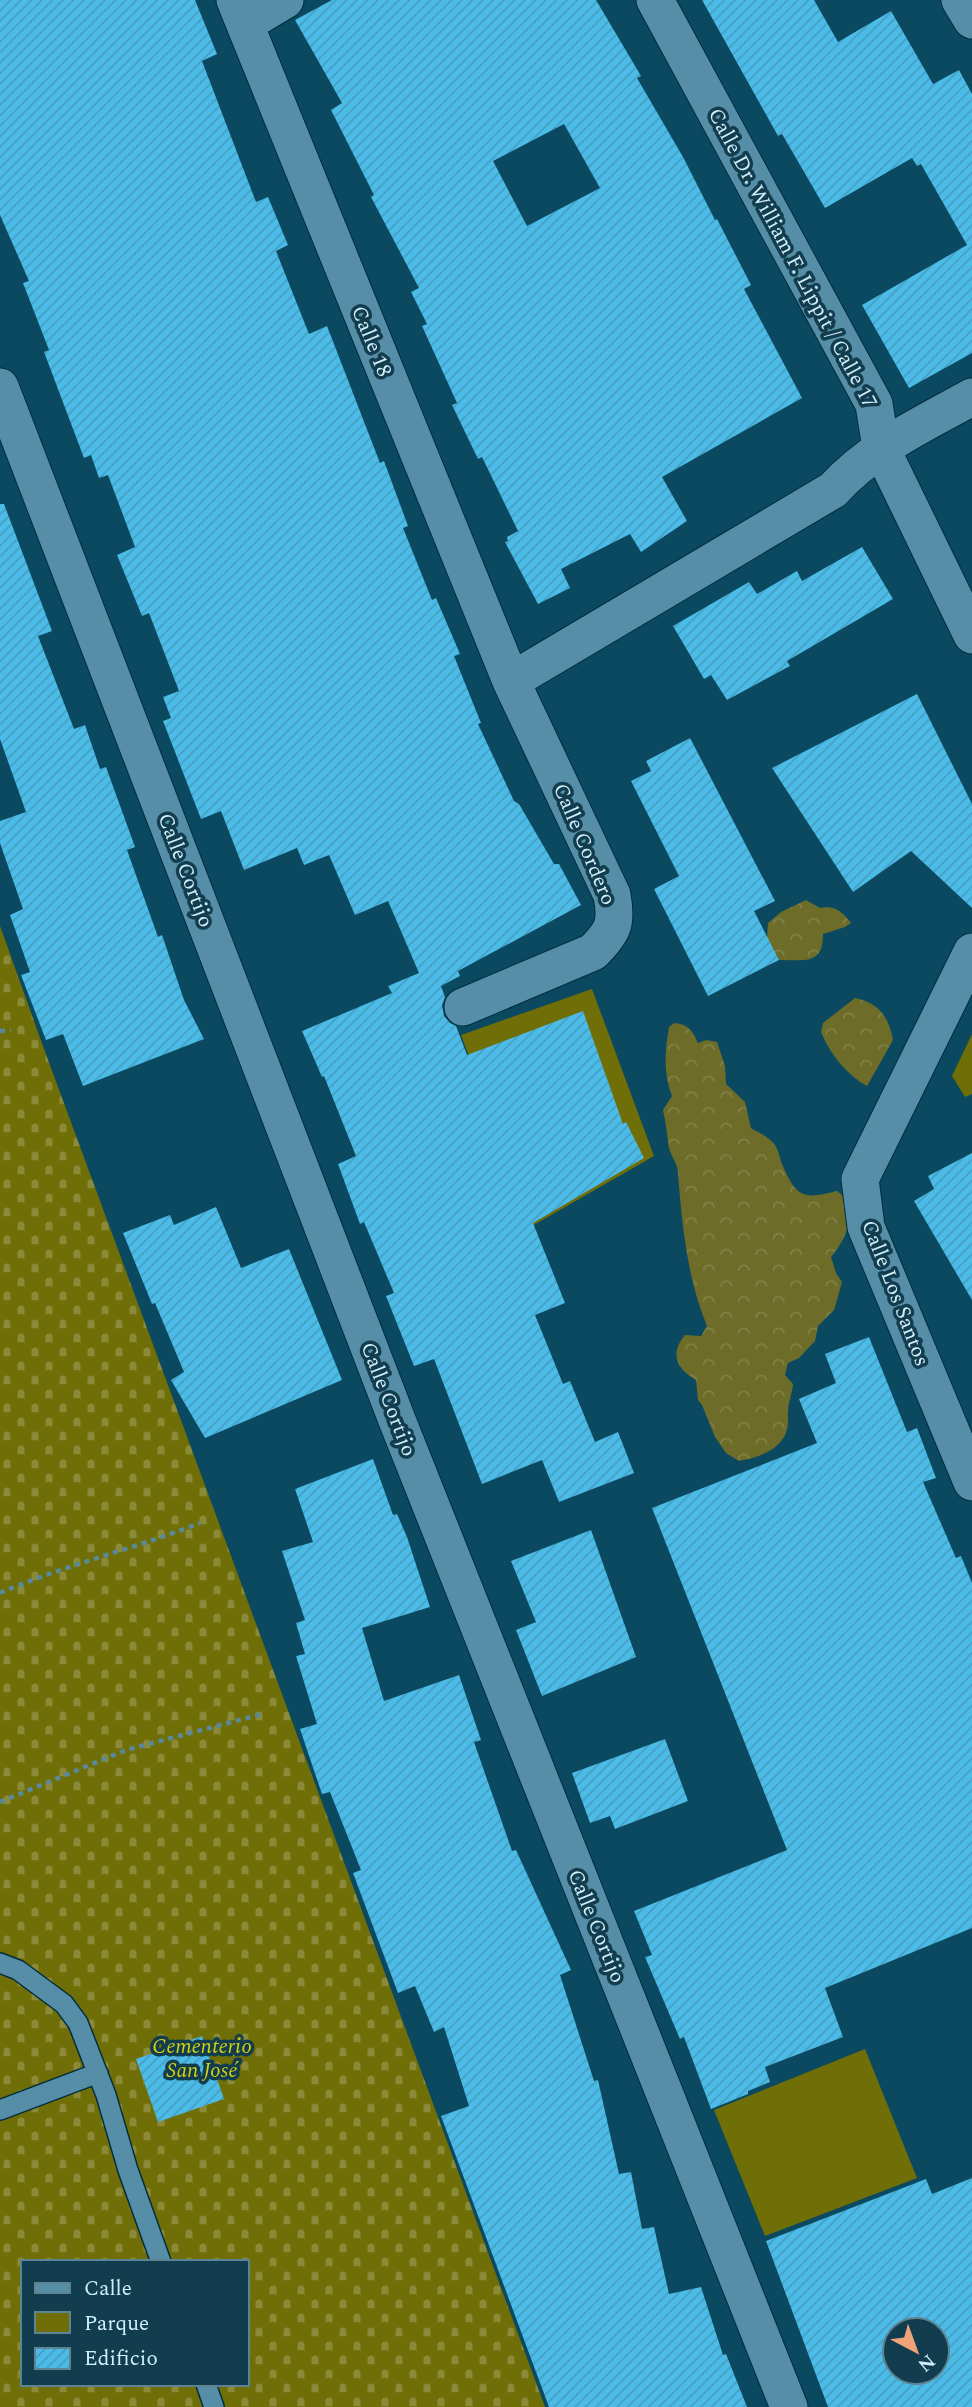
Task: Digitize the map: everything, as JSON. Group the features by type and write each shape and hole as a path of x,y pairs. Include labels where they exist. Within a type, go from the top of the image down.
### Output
{"street":[{"path":"240,12 285,0"},
{"name":"Calle Dr. William F. Lippit / Calle 17","path":"655,0 874,404 881,448 972,635"},
{"path":"960,0 972,20"},
{"name":"Calle 18","path":"240,12 511,681"},
{"name":"Calle Cortijo","path":"0,387 407,1445 789,2407"},
{"path":"511,681 833,490 859,463 881,448 972,397"},
{"name":"Calle Cordero","path":"463,1007 593,952 609,936 615,917 612,895 511,681"},
{"name":"Calle Los Santos","path":"972,952 860,1179 866,1227 972,1482"}],"lane":[{"path":"0,1963 18,1970 64,2004 78,2023 98,2073 128,2170 161,2260"},
{"path":"0,2110 98,2073"},
{"path":"207,2386 214,2407"}],"path":[{"path":"0,1031 11,1030"},
{"path":"0,1593 41,1576 163,1538 200,1523"},
{"path":"0,1802 126,1750 261,1714"}],"green space":[{"path":"806,900 820,908 837,910 851,923 823,934 820,952 810,959 779,960 767,938 768,923 781,912"},
{"name":"Cementerio San José","path":"0,926 44,1049 545,2407 0,2407"},
{"path":"592,989 654,1156 532,1226 461,1035"},
{"path":"855,998 870,1003 882,1012 889,1024 893,1040 867,1086 840,1063 821,1032 823,1023"},
{"path":"674,1023 689,1029 698,1043 706,1040 717,1042 725,1066 726,1084 745,1102 751,1128 776,1146 787,1175 797,1189 808,1195 837,1191 844,1198 850,1214 846,1233 831,1257 842,1282 834,1310 818,1326 815,1341 799,1358 788,1363 785,1375 793,1384 786,1432 771,1450 739,1461 726,1453 715,1437 698,1400 696,1380 680,1366 676,1355 685,1335 701,1336 707,1326 690,1270 678,1170 669,1148 663,1110 672,1096 667,1079 666,1053 669,1027"},
{"path":"972,1034 972,1094 965,1097 952,1076"},
{"path":"865,2049 917,2178 765,2236 714,2110"}],"building":[{"path":"0,0 195,0 217,54 202,61 256,202 268,197 288,245 276,251 309,334 327,326 380,463 384,461 408,526 403,528 432,600 436,598 460,654 454,656 481,723 478,724 514,801 519,804 554,864 559,864 581,905 458,971 460,976 441,986 445,997 442,1005 444,1016 456,1026 467,1055 583,1011 623,1124 626,1122 644,1158 533,1223 565,1303 535,1315 563,1384 570,1381 595,1442 618,1432 634,1473 559,1502 542,1460 482,1484 434,1359 414,1366 386,1296 394,1293 364,1222 360,1224 338,1164 356,1156 324,1076 322,1077 302,1031 392,993 388,986 419,973 388,901 355,915 329,855 304,865 297,848 244,870 221,811 201,819 163,721 171,718 163,697 179,691 149,613 142,616 117,555 135,547 108,475 99,478 91,455 84,458 44,352 49,350 23,283 29,281 0,215"},
{"path":"332,0 596,0 641,76 637,78 683,157 715,220 717,219 751,285 744,289 802,398 662,477 687,521 641,552 630,534 561,569 570,588 538,604 505,542 508,541 507,537 518,531 482,457 478,459 452,405 457,403 422,326 427,324 411,292 419,288 371,197 374,195 331,110 342,103 295,20","holes":["564,124 600,188 527,226 493,161"]},
{"path":"702,0 814,0 838,42 891,11 933,84 959,70 972,94 972,353 909,388 862,305 967,245 921,164 917,166 912,158 825,208 782,134 778,136"},
{"path":"0,504 4,504 52,631 38,636 74,729 85,725 100,769 106,767 135,847 127,850 158,937 162,935 184,1000 204,1039 83,1086 63,1034 46,1040 21,975 30,972 10,915 23,909 0,843 0,821 26,812 0,739"},
{"path":"862,547 893,599 787,661 790,666 727,700 711,675 704,679 673,626 749,582 757,594 797,571 802,581"},
{"path":"917,694 972,804 972,908 911,851 853,892 772,768"},
{"path":"690,738 775,901 754,911 779,960 708,996 654,889 679,876 631,781 651,771 646,761"},
{"path":"972,1153 972,1300 914,1201 934,1189 928,1176"},
{"path":"216,1207 241,1268 289,1249 342,1380 205,1438 171,1380 184,1372 123,1233 170,1215 174,1225"},
{"path":"869,1337 907,1432 917,1428 936,1478 923,1482 956,1558 961,1556 972,1583 972,1928 825,1988 843,2037 765,2067 770,2082 711,2109 684,2037 680,2039 645,1957 652,1955 634,1911 787,1850 652,1508 817,1443 799,1399 836,1383 825,1354"},
{"path":"373,1459 393,1515 397,1514 407,1537 430,1607 362,1628 384,1701 459,1675 481,1740 474,1742 512,1851 516,1850 571,1970 560,1975 594,2081 598,2080 619,2174 631,2172 642,2229 654,2227 669,2294 701,2287 723,2355 726,2354 747,2407 549,2407 441,2116 469,2106 444,2027 434,2032 415,1986 398,1993 353,1873 361,1870 330,1792 322,1794 300,1729 317,1724 296,1656 305,1654 296,1623 305,1620 282,1551 313,1542 295,1489"},
{"path":"591,1530 636,1657 542,1696 516,1630 536,1622 511,1561"},
{"path":"665,1739 688,1801 615,1829 610,1816 590,1823 572,1773"},
{"path":"202,2036 224,2099 158,2122 136,2059"},
{"path":"972,2178 972,2407 828,2407 766,2241 926,2179 932,2194"}]}
